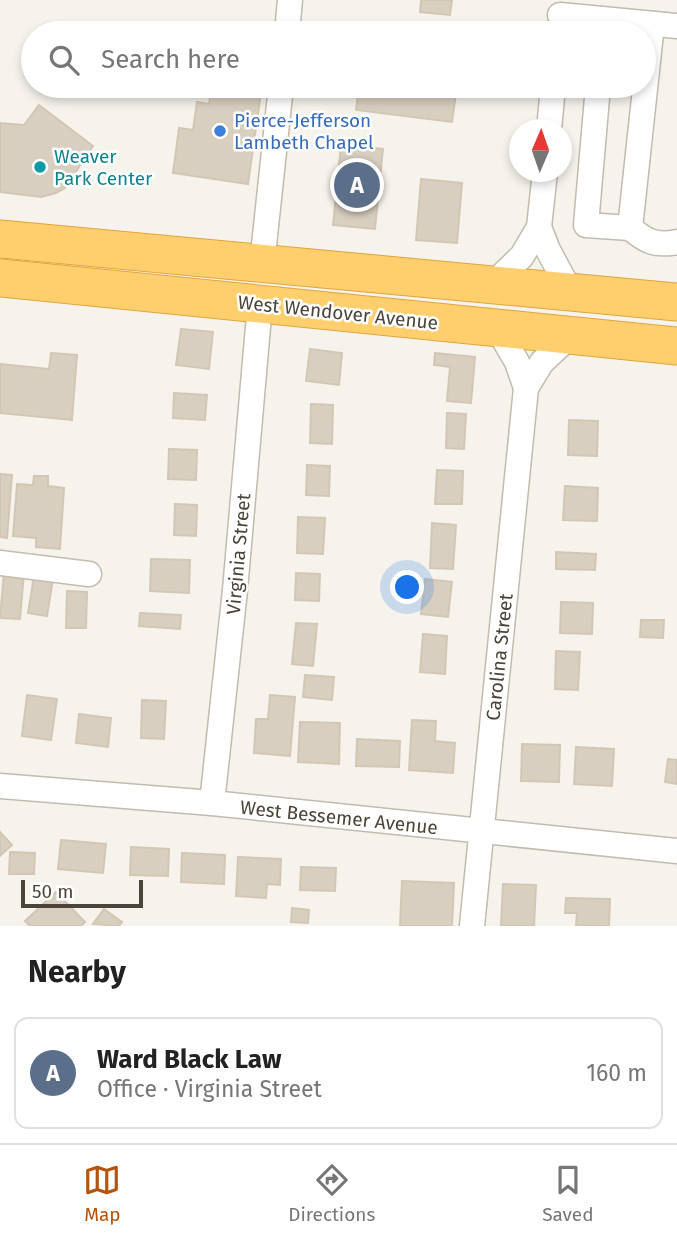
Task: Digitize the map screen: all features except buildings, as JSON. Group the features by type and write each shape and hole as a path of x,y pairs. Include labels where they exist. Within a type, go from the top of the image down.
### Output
{"highway":[{"name":"West Wendover Avenue","path":"0,239 677,302"},
{"path":"0,265 100,268 239,279 254,274 262,264"},
{"name":"West Wendover Avenue","path":"0,278 677,346"}],"street":[{"path":"288,21 290,0"},
{"path":"560,16 582,21"},
{"path":"656,24 677,26"},
{"path":"262,264 280,98"},
{"path":"550,119 553,98"},
{"path":"597,98 586,225 630,228 645,241 664,244 677,242"},
{"path":"630,228 644,98"},
{"path":"492,285 522,256 539,227 544,182"},
{"path":"539,227 571,293"},
{"name":"Virginia Street","path":"212,803 236,590 260,304"},
{"name":"Carolina Street","path":"472,926 526,388 517,362 497,328"},
{"name":"Carolina Street","path":"526,388 542,362 571,335"},
{"path":"0,563 89,574"},
{"name":"West Bessemer Avenue","path":"0,786 212,803 677,851"}],"place":[{"name":"Pierce-Jefferson Lambeth Chapel","path":"220,131"},
{"name":"Weaver Park Center","path":"40,167"},
{"name":"Ward Black Law","path":"357,185"}]}
